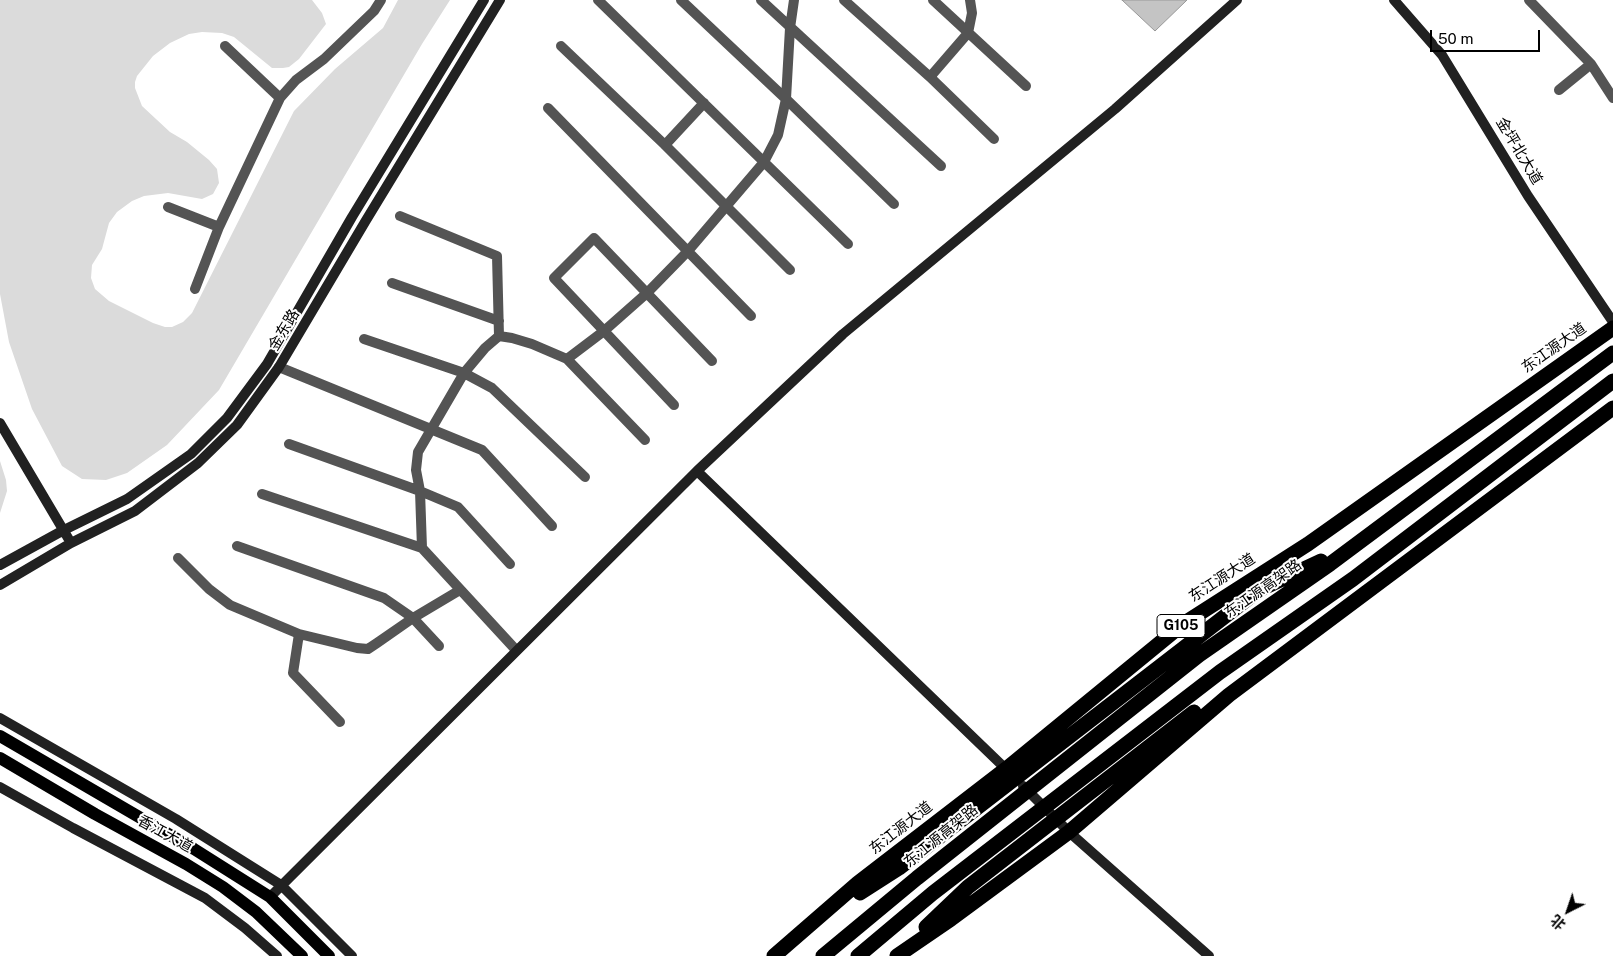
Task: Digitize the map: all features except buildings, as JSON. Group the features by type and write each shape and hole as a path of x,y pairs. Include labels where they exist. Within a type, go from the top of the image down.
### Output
{"highway":[{"name":"东江源大道","path":"774,956 858,883 1006,769 1183,624 1308,544 1613,328"},
{"name":"东江源高架路","path":"822,956 917,878 1199,655 1354,546 1613,353"},
{"path":"858,956 932,893 1220,672 1353,578 1613,381"},
{"path":"896,956 1069,832 1229,695 1613,408"},
{"path":"806,928 899,868 1260,590 1354,546"},
{"path":"896,956 968,887 1280,646 1353,578"}],"main road":[{"path":"0,736 194,849 270,897 329,956"},
{"name":"香江大道","path":"0,758 223,887 256,912 302,956"}],"street":[{"path":"195,289 219,228 280,98 296,80 324,59 374,11 381,0"},
{"name":"金东路","path":"0,565 62,530 127,499 190,454 227,418 268,364 352,217 484,0"},
{"name":"金东路","path":"0,585 71,543 135,511 198,463 237,425 279,367 500,0"},
{"path":"598,0 848,244"},
{"path":"681,0 894,204"},
{"path":"761,0 941,166"},
{"path":"567,359 604,331 647,293 688,251 764,162 778,135 786,99 790,28 794,0"},
{"path":"844,0 930,77 994,139"},
{"path":"933,0 1026,86"},
{"path":"930,77 968,34 972,13 970,0"},
{"path":"270,897 697,470 843,334 1115,109 1236,0"},
{"name":"金坪北大道","path":"1394,0 1442,55 1528,196 1613,322"},
{"path":"1528,0 1591,64 1613,98"},
{"path":"225,46 280,98"},
{"path":"561,46 665,145 790,270"},
{"path":"1559,90 1591,64"},
{"path":"665,145 704,103"},
{"path":"548,108 751,316"},
{"path":"168,207 219,228"},
{"path":"400,216 497,256 499,336"},
{"path":"674,405 554,278 594,238 712,361"},
{"path":"392,283 499,321"},
{"path":"422,548 420,491 416,470 418,452 464,373 485,348 499,336 532,344 567,359 645,440"},
{"path":"364,339 464,373 492,388 585,477"},
{"path":"279,367 482,450 552,526"},
{"path":"0,423 71,543"},
{"path":"289,444 420,491 458,507 510,564"},
{"path":"697,470 1069,832 1209,956"},
{"path":"262,494 422,548 516,650"},
{"path":"237,546 384,598 412,618 439,646"},
{"path":"178,558 209,589 230,605 299,634 357,648 368,648 412,618 460,590"},
{"path":"299,634 293,673 340,722"},
{"path":"0,718 176,819 281,885 352,956"},
{"path":"0,787 205,898 245,928 277,956"}],"shaded area":[{"path":"0,0 312,0 322,13 326,24 299,59 289,67 272,68 234,37 222,33 202,32 189,34 170,43 153,56 137,76 135,88 142,106 170,132 187,142 209,160 217,169 219,183 213,194 202,199 168,193 144,196 132,201 117,212 109,223 102,249 92,265 91,278 95,289 109,301 153,323 172,327 183,322 192,313 294,111 335,69 383,28 398,0 450,0 422,44 219,390 167,445 127,473 106,480 82,479 62,466 32,409 9,342 0,294"},
{"path":"0,461 6,480 7,491 0,513"}]}
